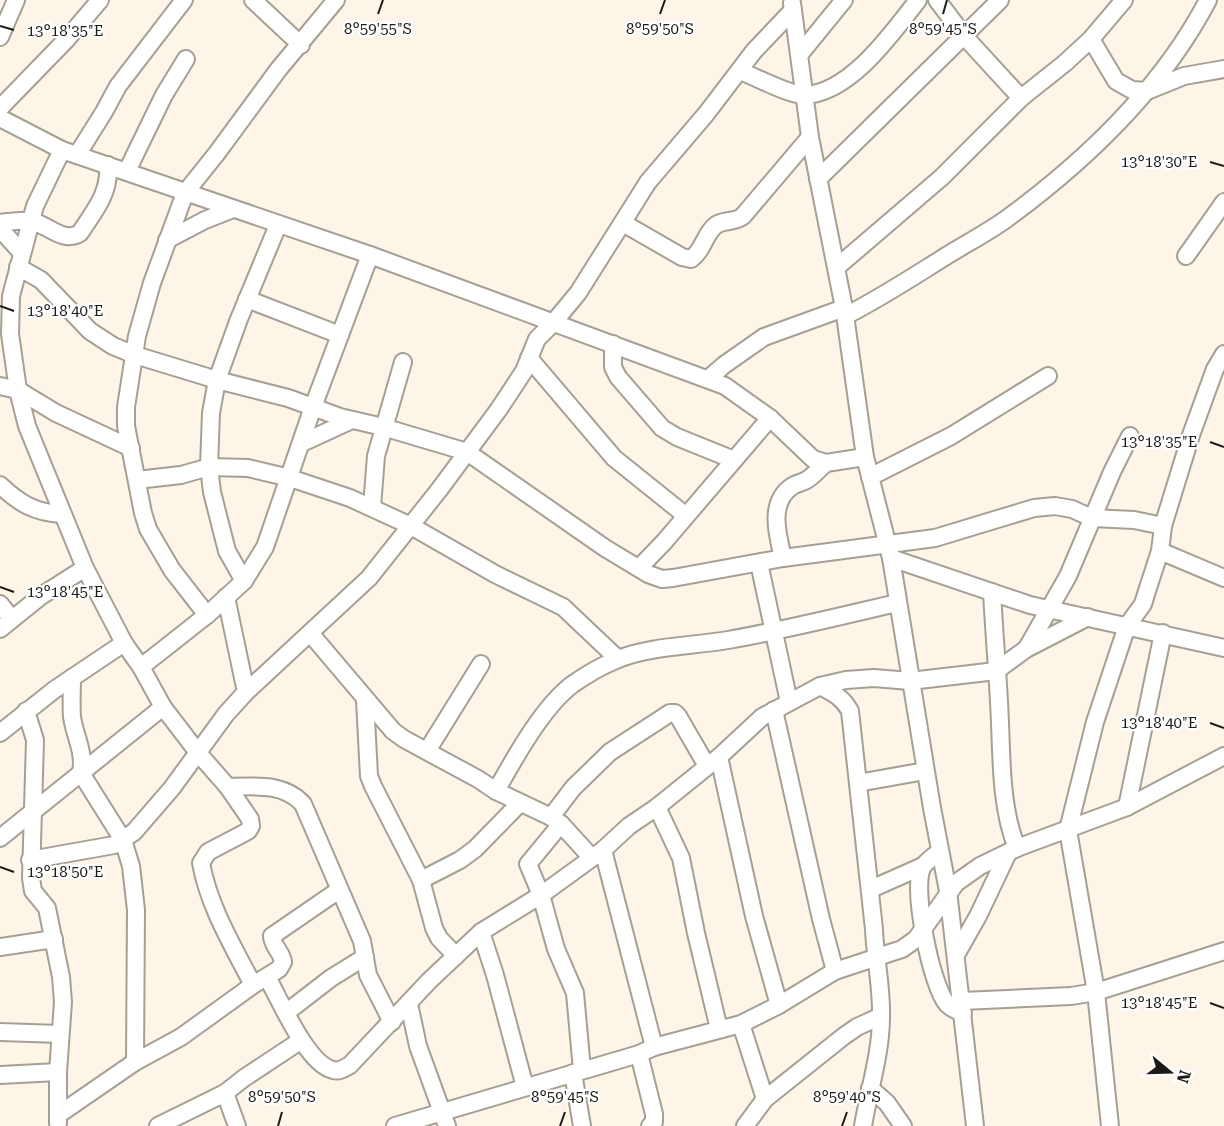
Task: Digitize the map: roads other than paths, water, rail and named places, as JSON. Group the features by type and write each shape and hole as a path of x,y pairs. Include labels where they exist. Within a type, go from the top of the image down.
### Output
{"street":[{"path":"0,37 16,0"},
{"path":"0,108 73,32 100,0"},
{"path":"184,0 118,86 104,112 69,152 39,198 14,271 6,354 27,426 62,514 85,568 124,643 141,667 163,707 228,787 250,819 251,825 248,831 235,840 208,852 201,863 203,876 218,918 260,981 287,1012 300,1041 323,1065 332,1070 340,1070 350,1065 429,981 481,932 541,894 597,854 629,826 657,807 713,762 750,728 782,706 820,686 846,680 910,681 996,671 1026,649 1088,617"},
{"path":"253,0 301,45"},
{"path":"207,615 172,570 148,529 141,504 126,426 126,407 143,314 185,193 278,70 336,0"},
{"path":"800,54 844,0"},
{"path":"740,71 804,95 825,90 841,83 853,73 892,34 918,0"},
{"path":"937,0 964,37 1021,98"},
{"path":"818,179 1000,0"},
{"path":"837,267 951,169 1021,98 1050,76 1091,39 1124,0"},
{"path":"708,379 764,337 875,301 1008,219 1055,181 1128,113 1186,40 1208,0"},
{"path":"792,5 810,137 845,312 866,457 889,552 939,852 948,891 957,953 975,1126"},
{"path":"30,860 114,845 134,832 199,754 215,729 246,692 369,578 467,452 516,383 537,339 554,322 585,283 648,182 792,5"},
{"path":"1091,39 1116,81 1132,90 1147,91 1184,76 1224,69"},
{"path":"126,171 164,94 186,59"},
{"path":"0,118 69,152 370,255 725,386 770,418 813,459 825,463 866,457"},
{"path":"623,223 682,257 691,259 695,257 716,225 725,221 739,220 743,216 810,137"},
{"path":"0,223 31,220 71,238 80,233 108,185 108,165"},
{"path":"1186,256 1224,202"},
{"path":"167,240 205,220 233,209"},
{"path":"244,581 227,551 212,492 209,467 211,413 217,380 278,225"},
{"path":"0,229 14,271"},
{"path":"141,667 207,615 244,581 265,547 313,407 370,255"},
{"path":"14,271 41,280 90,331 113,346 135,355 467,452 605,548 648,574 662,579 783,558 889,552 1034,508 1054,506 1072,509 1092,518 1134,520 1163,526"},
{"path":"247,299 340,335"},
{"path":"613,344 613,367 618,377 662,428 677,437 734,460"},
{"path":"1110,1126 1096,992 1068,830 1095,722 1127,626 1143,604 1160,551 1163,526 1194,425 1215,369 1224,354"},
{"path":"529,358 614,458 685,516"},
{"path":"372,507 376,456 403,362"},
{"path":"724,365 725,386"},
{"path":"870,477 951,436 1048,376"},
{"path":"0,386 18,390 56,413 131,448"},
{"path":"639,568 770,418"},
{"path":"302,443 352,420"},
{"path":"1026,649 1072,567 1130,436"},
{"path":"783,558 776,529 776,516 780,503 785,493 793,486 808,479 825,463"},
{"path":"137,480 181,475 209,467 248,468 290,478 372,507 411,526 495,574 563,607 618,659"},
{"path":"0,484 32,509 62,514"},
{"path":"1160,551 1224,578"},
{"path":"889,552 1030,605 1224,648"},
{"path":"759,563 774,631 782,706 821,919 835,971"},
{"path":"0,604 6,624 41,596 85,568"},
{"path":"957,953 1012,851 1000,745 992,592"},
{"path":"226,597 246,692"},
{"path":"496,791 512,761 545,713 560,696 571,685 618,659 656,650 790,629 897,603"},
{"path":"310,633 365,700 404,740 556,821 597,854 646,1051 654,1114 654,1122 650,1126"},
{"path":"1127,807 1162,633"},
{"path":"0,733 26,711 124,643"},
{"path":"427,751 482,664"},
{"path":"72,678 72,716 81,747 83,763 81,773 123,840 131,866 136,910 135,1062"},
{"path":"820,686 836,694 845,702 850,711 870,889 881,1016 878,1050 863,1126"},
{"path":"365,700 369,776 421,880 434,928 439,938 456,956"},
{"path":"0,838 163,707"},
{"path":"26,711 35,740 30,860 33,891 46,908 61,977 63,1002 58,1072 58,1121"},
{"path":"582,1126 575,993 556,949 541,894 528,864 586,774 610,752 670,713 678,716 713,762 779,1005"},
{"path":"394,1126 445,1119 525,1087 741,1024 779,1005 835,971 902,949 916,939 948,891 980,866 1012,851 1127,807 1224,756"},
{"path":"858,783 925,771"},
{"path":"228,787 284,789 294,794 303,804 362,941 368,975 392,1022"},
{"path":"421,880 476,849 520,803"},
{"path":"657,807 681,858 719,1029"},
{"path":"870,889 923,866 939,852"},
{"path":"923,866 921,878 926,949 940,993 954,1010 963,1007 1096,992 1224,951"},
{"path":"58,1121 135,1062 181,1037 279,969 283,962 272,941 272,936 339,890"},
{"path":"481,932 525,1087"},
{"path":"0,947 54,939"},
{"path":"287,1012 331,978 365,957"},
{"path":"409,1004 418,1046 445,1119"},
{"path":"744,1126 765,1099 856,1027 881,1016"},
{"path":"741,1024 765,1099"},
{"path":"0,1032 60,1034"},
{"path":"168,1124 225,1094 300,1041"},
{"path":"0,1075 58,1072"},
{"path":"870,1089 887,1103 903,1126"},
{"path":"225,1094 237,1126"}]}
